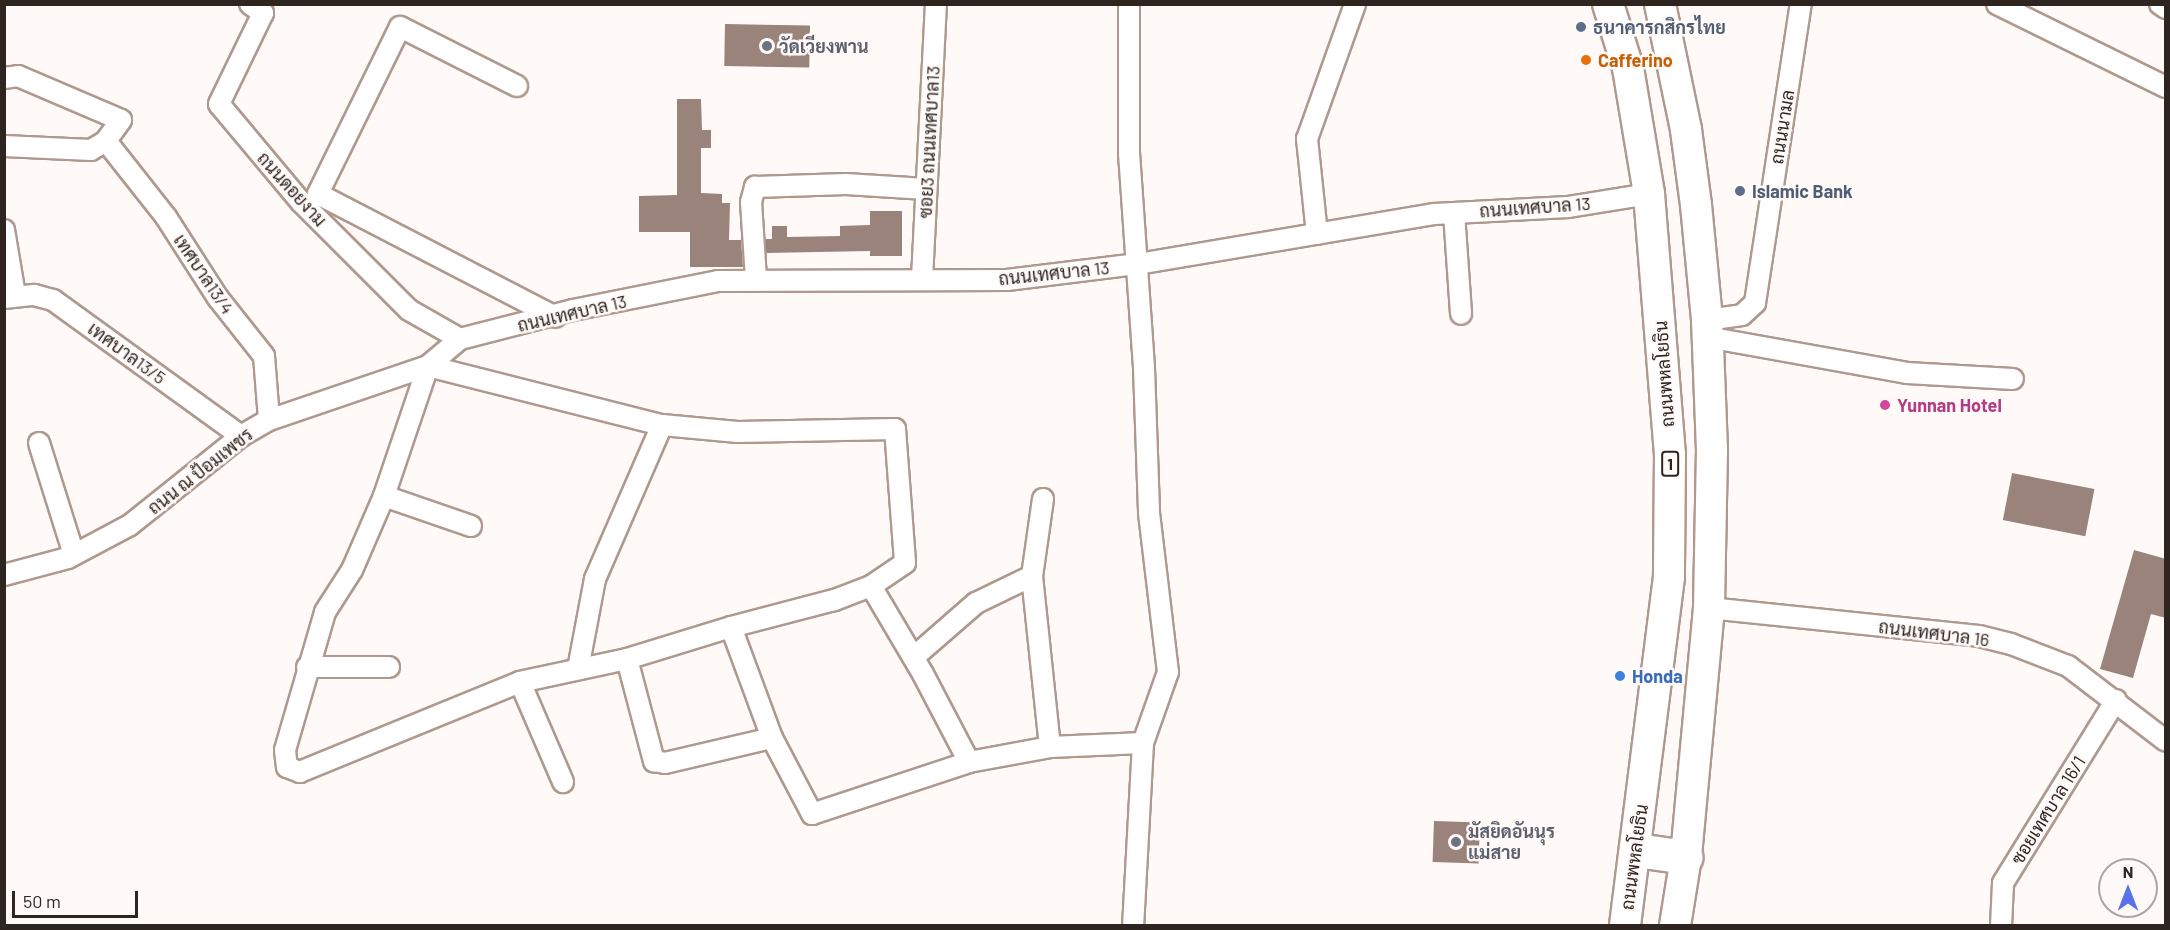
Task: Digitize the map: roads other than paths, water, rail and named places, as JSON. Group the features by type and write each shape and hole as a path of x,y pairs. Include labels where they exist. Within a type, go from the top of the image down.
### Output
{"highway":[{"path":"1636,850 1686,857"}],"main road":[{"name":"ถนนพหลโยธิน","path":"1608,4 1628,68 1649,194 1670,454 1669,577 1625,926"},
{"path":"1660,4 1686,130 1707,328 1712,450 1709,608 1686,857 1675,926"}],"street":[{"name":"ถนนดอยงาม","path":"250,4 262,13 219,104 301,202 409,310 460,339"},
{"name":"ซอย3 ถนนเทศบาล13","path":"922,279 936,4"},
{"path":"1128,4 1128,153 1138,264 1149,513 1168,672 1143,742 1133,926"},
{"path":"1317,234 1307,139 1355,4"},
{"name":"ถนนนามล","path":"1707,328 1742,315 1755,303 1801,4"},
{"path":"1997,4 2166,87"},
{"path":"2160,4 2166,8"},
{"path":"517,86 400,27 318,194 555,317"},
{"path":"4,78 18,76 118,116 120,125 106,141 91,150 4,146"},
{"name":"เทศบาล13/4","path":"106,141 166,217 218,298 264,356 268,420"},
{"path":"756,279 751,202 754,187 846,184 926,189"},
{"name":"ถนนเทศบาล 13","path":"460,339 718,280 1007,280 1138,264 1454,213 1568,207 1649,194"},
{"path":"1454,213 1461,314"},
{"path":"4,230 10,297"},
{"name":"เทศบาล13/5","path":"10,297 53,300 241,436"},
{"path":"1707,328 1907,373 2013,379"},
{"name":"ถนน ณ ป้อมเพชร","path":"4,575 74,555 130,525 241,436 268,420 428,366 460,339"},
{"path":"428,366 662,425 738,432 895,429 905,563 871,586 834,600 731,627 627,660 520,682 300,772 287,767 285,750 325,612 352,570 384,496 428,366"},
{"path":"578,669 595,579 662,425"},
{"path":"39,443 74,555"},
{"path":"384,496 471,526"},
{"path":"1043,499 1032,576 1050,747"},
{"path":"914,657 976,603 1032,576"},
{"path":"871,586 914,657 969,762"},
{"name":"ถนนเทศบาล 16","path":"1709,608 1979,636 2068,666 2165,739"},
{"path":"731,627 772,738 812,814 969,762 1050,747 1143,742"},
{"path":"627,660 654,761 665,764 772,738"},
{"path":"308,667 389,667"},
{"path":"520,682 563,782"},
{"name":"ซอยเทศบาล 16/1","path":"2001,926 2003,883 2116,700"}],"place":[{"name":"ธนาคารกสิกรไทย","path":"1581,27"},
{"name":"วัดเวียงพาน","path":"767,46"},
{"name":"Cafferino","path":"1586,60"},
{"name":"Islamic Bank","path":"1740,191"},
{"name":"Yunnan Hotel","path":"1885,405"},
{"name":"Honda","path":"1620,676"},
{"name":"มัสยิดอันนุร แม่สาย","path":"1456,842"}]}
